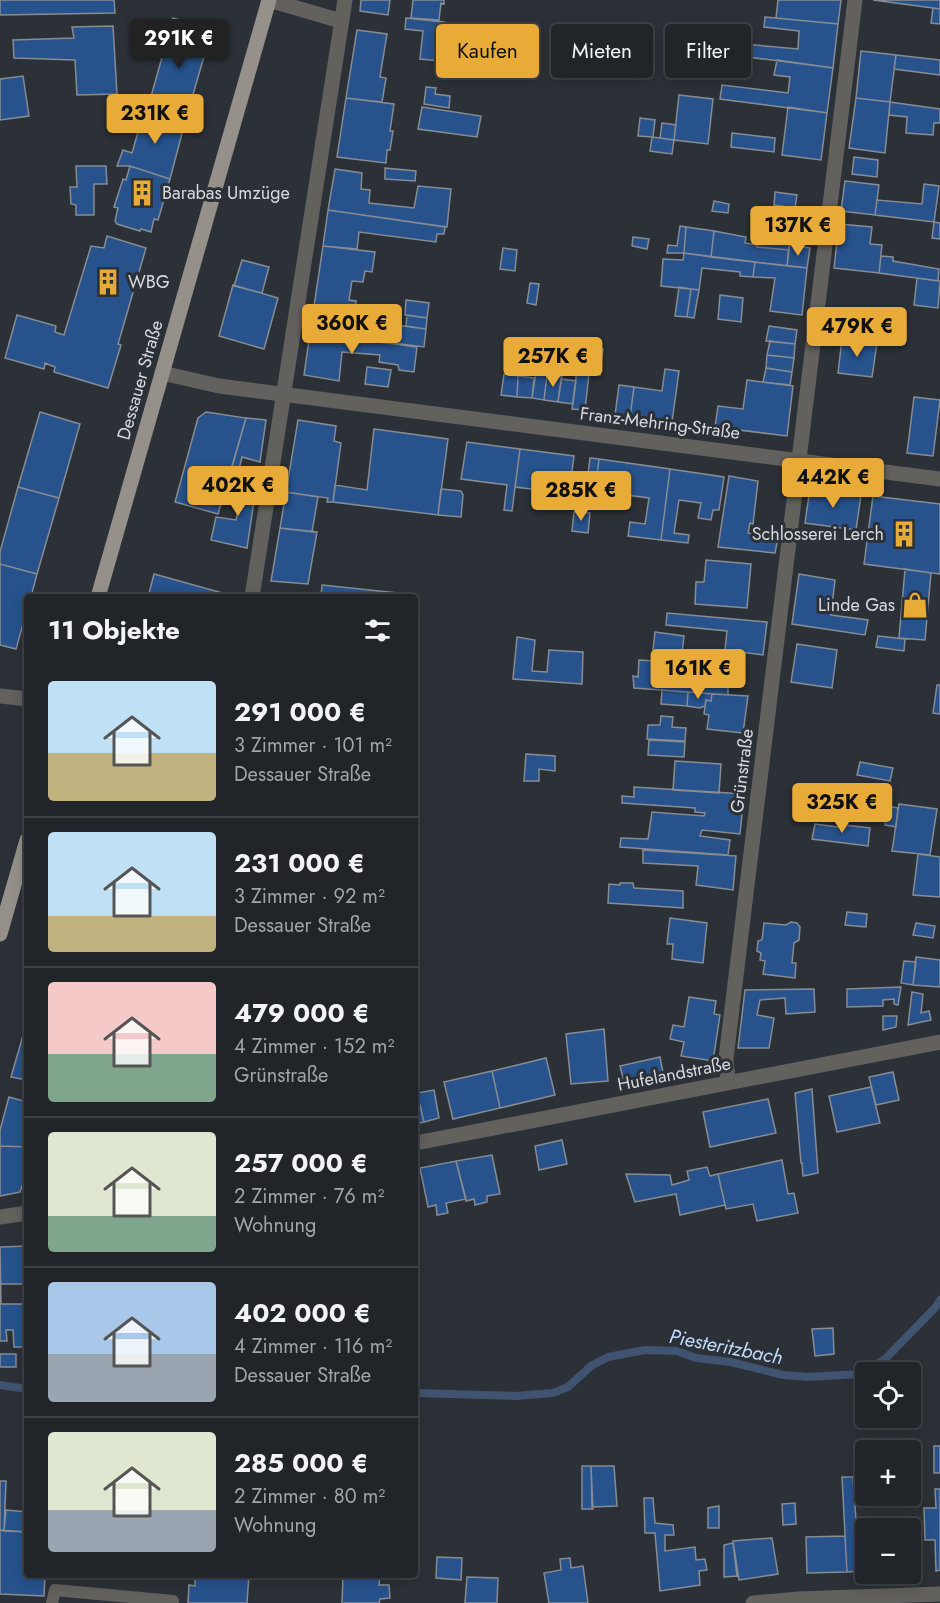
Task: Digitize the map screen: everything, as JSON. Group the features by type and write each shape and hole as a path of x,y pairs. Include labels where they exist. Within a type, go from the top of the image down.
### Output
{"main road":[{"name":"Dessauer Straße","path":"99,594 269,0"},
{"path":"0,934 24,850"}],"street":[{"name":"Dessauer Straße","path":"269,0 341,21"},
{"path":"252,594 345,0"},
{"name":"Grünstraße","path":"728,1083 726,1058 855,0"},
{"name":"Franz-Mehring-Straße","path":"162,373 211,385 940,479"},
{"path":"0,696 24,699"},
{"name":"Hufelandstraße","path":"418,1143 940,1042"},
{"path":"0,1217 24,1213"},
{"path":"753,1603 940,1594"}],"lane":[{"path":"52,1603 55,1590 173,1601"}],"building":[{"path":"0,0 114,0 115,13 0,15"},
{"path":"361,0 390,0 388,15 360,11"},
{"path":"413,0 444,0 444,4 441,3 439,20 411,18"},
{"path":"778,0 841,0 838,24 776,18"},
{"path":"873,0 940,0 940,9 933,8"},
{"path":"933,8 940,9 940,24 931,23"},
{"path":"765,17 838,24 833,68 751,57 751,45 798,49 799,31 764,27"},
{"path":"173,18 212,29 185,122 147,111"},
{"path":"406,18 444,22 444,24 436,24 436,61 420,59 423,31 405,29"},
{"path":"113,26 117,94 77,95 75,60 14,58 13,40 74,38 72,27"},
{"path":"357,30 387,34 380,77 386,78 382,102 346,98"},
{"path":"861,51 896,55 890,102 856,98"},
{"path":"896,55 940,60 940,75 894,69"},
{"path":"777,60 833,68 827,113 720,99 722,85 788,93 790,77 774,75"},
{"path":"23,76 29,116 0,120 0,79"},
{"path":"426,87 436,88 435,94 450,96 449,108 424,104"},
{"path":"679,95 713,99 708,144 674,140"},
{"path":"346,98 394,104 390,131 393,131 390,150 387,150 386,163 337,157"},
{"path":"856,98 890,102 885,153 849,148"},
{"path":"890,102 940,109 940,123 934,123 933,135 906,133 907,117 889,115"},
{"path":"422,107 481,116 477,137 418,129"},
{"path":"788,107 827,113 821,160 782,155"},
{"path":"144,111 185,122 170,179 130,166 117,166 123,150 132,153"},
{"path":"640,118 655,120 653,137 638,136"},
{"path":"662,123 676,125 674,140 660,138"},
{"path":"732,133 775,138 774,152 731,147"},
{"path":"652,137 674,140 672,154 650,151"},
{"path":"854,157 878,160 877,177 852,174"},
{"path":"76,166 106,166 107,184 94,184 94,215 76,215 76,205 71,204 70,187 77,187"},
{"name":"Barabas Umzüge","path":"130,166 170,179 158,220 154,219 151,232 117,224 115,221 118,208 114,207"},
{"path":"385,168 416,171 415,181 385,179"},
{"path":"335,169 362,173 361,189 370,190 369,203 414,208 418,186 451,189 447,227 328,210"},
{"path":"845,181 879,185 875,215 841,211"},
{"path":"924,184 939,186 934,222 875,215 877,200 922,204"},
{"path":"775,192 797,195 795,208 774,205"},
{"path":"714,201 729,204 728,213 712,211"},
{"path":"328,210 445,227 444,234 437,234 436,242 359,232 357,249 323,246"},
{"path":"761,216 792,220 789,250 757,247"},
{"path":"934,222 940,223 940,239 932,238"},
{"path":"839,224 872,227 870,244 882,245 879,273 834,268"},
{"path":"680,226 686,227 684,253 667,253 668,245 677,246"},
{"path":"686,227 714,231 711,257 684,253"},
{"path":"714,231 746,237 745,243 757,245 757,247 789,250 787,266 711,257"},
{"name":"WBG","path":"107,236 146,248 118,344 121,345 108,388 54,372 55,367 45,363 44,369 5,358 17,315 56,326 55,332 64,335 91,246 104,248"},
{"path":"633,237 649,239 647,249 632,246"},
{"path":"789,245 810,248 807,268 787,266"},
{"path":"323,246 375,252 372,272 365,271 363,282 352,281 349,300 356,301 351,338 310,333"},
{"path":"503,248 517,250 515,271 500,269"},
{"path":"684,253 755,262 753,277 740,276 740,272 702,268 699,290 661,286 663,259 683,260"},
{"path":"881,256 893,257 893,261 939,269 938,281 879,273"},
{"path":"242,260 269,267 262,293 234,286"},
{"path":"755,262 807,268 802,315 770,311 775,278 753,277"},
{"path":"917,278 940,281 938,308 914,305"},
{"path":"530,283 539,284 536,305 527,303"},
{"path":"233,285 278,298 264,349 219,336"},
{"path":"679,287 691,289 687,317 675,316"},
{"path":"691,289 699,290 694,318 687,317"},
{"path":"720,295 743,298 741,322 718,319"},
{"path":"406,300 429,303 427,318 405,315"},
{"path":"835,311 857,314 855,330 833,327"},
{"path":"407,315 427,318 426,329 406,326"},
{"path":"373,322 426,329 424,347 371,340"},
{"path":"769,326 797,330 795,344 766,341"},
{"path":"310,333 417,347 414,372 399,370 398,365 379,362 380,355 342,352 339,381 304,375"},
{"path":"842,339 877,343 872,377 838,373"},
{"path":"770,341 795,344 794,358 767,355"},
{"path":"580,346 603,349 600,375 589,374 585,410 572,409"},
{"path":"767,355 794,358 792,372 766,368"},
{"path":"367,367 391,370 388,387 365,384"},
{"path":"766,368 792,372 790,385 763,382"},
{"path":"665,369 679,371 672,422 630,417 634,387 662,391"},
{"path":"536,373 547,375 544,400 532,398"},
{"path":"504,374 518,376 517,397 501,395"},
{"path":"547,375 562,377 558,402 544,400"},
{"path":"518,376 534,378 532,398 517,397"},
{"path":"561,379 576,381 573,404 558,402"},
{"path":"747,380 793,386 787,436 715,427 718,406 743,409"},
{"path":"619,385 634,387 630,417 615,415"},
{"path":"914,397 940,400 933,456 907,453"},
{"path":"40,412 80,424 59,498 18,487"},
{"path":"206,412 246,418 218,514 175,502 198,418"},
{"path":"246,418 266,420 260,462 242,457 239,469 232,467"},
{"path":"298,420 336,426 334,441 341,443 333,502 327,502 328,498 286,492"},
{"path":"374,429 448,439 438,515 333,502 335,485 367,490"},
{"path":"467,442 520,449 512,511 504,510 507,485 461,479"},
{"path":"520,449 574,456 569,494 552,491 551,498 538,497 539,490 515,487"},
{"path":"590,458 599,459 595,491 586,490"},
{"path":"599,459 670,469 661,540 628,536 630,522 645,524 649,498 595,491"},
{"path":"670,469 724,477 719,510 713,510 711,520 698,518 701,503 679,500 674,533 689,535 688,543 661,540"},
{"path":"246,472 258,474 247,548 211,540 216,517 236,520"},
{"path":"729,476 758,481 753,524 750,523 748,533 778,538 775,553 718,547"},
{"path":"18,487 59,498 37,574 0,564 0,552"},
{"path":"810,488 861,495 856,530 805,523"},
{"path":"441,489 461,491 463,495 461,517 438,515"},
{"path":"286,492 318,497 312,532 280,528"},
{"name":"Schlosserei Lerch","path":"873,496 940,504 940,574 864,564"},
{"path":"574,512 590,513 588,533 572,531"},
{"path":"280,528 317,532 308,584 271,581"},
{"path":"706,560 751,564 747,608 695,604 696,582 704,582"},
{"path":"0,564 37,574 32,594 24,594 24,621 16,649 0,645"},
{"name":"Linde Gas","path":"905,569 931,573 925,640 899,638"},
{"path":"154,574 226,594 149,594"},
{"path":"799,574 835,580 831,615 868,620 865,635 792,624"},
{"path":"322,585 398,593 398,594 321,594"},
{"path":"667,613 767,622 763,655 725,650 727,631 666,625"},
{"path":"655,632 684,636 682,654 653,650"},
{"path":"878,636 905,639 904,651 876,647"},
{"path":"517,637 535,640 532,671 547,672 549,650 583,652 582,684 513,679"},
{"path":"797,644 837,650 832,688 791,682"},
{"path":"639,660 656,661 656,674 728,679 728,695 634,688 633,676 638,677"},
{"path":"937,685 940,685 940,714 933,713"},
{"path":"662,690 688,692 687,706 661,704"},
{"path":"688,692 712,694 711,701 706,700 705,706 700,708 687,706"},
{"path":"712,694 748,696 743,733 707,729 709,715 704,714 706,700 711,701"},
{"path":"661,716 673,717 672,727 686,728 685,741 647,739 648,725 660,725"},
{"path":"649,740 685,742 684,757 648,755"},
{"path":"526,754 555,756 555,771 539,769 539,781 524,781"},
{"path":"675,761 721,764 719,793 673,790"},
{"path":"860,762 893,768 890,781 857,775"},
{"path":"634,787 744,794 740,834 702,830 700,836 730,840 728,855 620,847 621,838 648,839 652,812 704,816 705,813 695,812 695,808 622,803 622,796 634,797"},
{"path":"899,804 937,809 930,855 892,851"},
{"path":"887,806 898,808 896,827 885,825"},
{"path":"815,824 845,828 844,825 870,828 868,846 812,839"},
{"path":"643,850 736,856 733,890 696,885 698,866 643,863"},
{"path":"918,854 940,857 940,897 913,895"},
{"path":"620,883 633,883 634,888 683,891 683,908 608,903 609,884 620,885"},
{"path":"847,912 867,914 866,927 845,925"},
{"path":"670,918 707,923 703,963 672,959 673,944 667,944"},
{"path":"791,922 797,923 800,927 799,940 794,943 792,963 796,963 795,978 763,974 765,961 760,960 761,953 757,951 758,941 762,940 764,923 786,925"},
{"path":"916,923 935,926 933,938 913,935"},
{"path":"916,957 940,960 940,987 913,985"},
{"path":"904,961 916,962 913,985 901,983"},
{"path":"901,987 898,1005 894,1004 894,999 883,1000 883,1006 847,1007 847,989"},
{"path":"814,989 815,1012 786,1014 785,998 760,1000 757,1015 774,1018 769,1048 738,1048 745,990"},
{"path":"912,992 923,994 921,1013 929,1011 931,1020 908,1025"},
{"path":"689,997 716,1001 714,1014 720,1015 713,1061 681,1056 684,1042 670,1039 673,1025 684,1027"},
{"path":"883,1016 897,1016 896,1027 883,1030"},
{"path":"604,1029 608,1081 571,1084 566,1034"},
{"path":"24,1032 24,1079 11,1077"},
{"path":"660,1057 663,1073 624,1082 620,1066"},
{"path":"546,1058 555,1095 500,1108 492,1071"},
{"path":"492,1071 500,1108 453,1119 444,1082"},
{"path":"893,1072 899,1100 876,1105 869,1077"},
{"path":"871,1087 880,1123 837,1132 829,1096"},
{"path":"812,1089 818,1173 803,1176 795,1093"},
{"path":"434,1090 439,1118 424,1122 418,1093"},
{"path":"9,1097 24,1101 24,1147 0,1146 0,1130"},
{"path":"418,1097 424,1122 418,1124"},
{"path":"768,1099 776,1133 710,1147 703,1112"},
{"path":"562,1140 567,1164 539,1170 535,1146"},
{"path":"0,1146 24,1147 24,1186 20,1192 0,1196"},
{"path":"492,1155 500,1194 487,1196 487,1202 475,1205 474,1199 466,1201 456,1161"},
{"path":"782,1160 788,1194 794,1193 798,1213 757,1221 753,1204 726,1209 718,1174"},
{"path":"456,1161 466,1199 446,1203 448,1213 437,1215 436,1205 428,1207 420,1168"},
{"path":"707,1167 710,1176 718,1174 725,1205 680,1215 676,1194 635,1202 626,1174 670,1175 672,1185 689,1180 687,1171"},
{"path":"24,1246 24,1284 0,1284 0,1247"},
{"path":"0,1247 1,1304 24,1304 24,1347 14,1347 13,1330 6,1330 7,1341 0,1341"},
{"path":"833,1328 834,1354 815,1356 812,1329"},
{"path":"0,1354 16,1354 16,1367 0,1367"},
{"path":"934,1446 940,1446 940,1473 934,1473"},
{"path":"582,1466 591,1466 593,1509 582,1509"},
{"path":"591,1466 614,1466 617,1506 592,1507"},
{"path":"842,1477 853,1477 856,1518 855,1572 847,1572"},
{"path":"0,1481 6,1481 4,1531 0,1530"},
{"path":"935,1489 940,1489 940,1570 936,1571 935,1540 925,1540 924,1508 936,1508"},
{"path":"644,1498 653,1498 655,1523 673,1525 674,1535 665,1535 665,1551 695,1547 696,1560 705,1559 707,1570 699,1571 700,1585 660,1591 655,1533 645,1533"},
{"path":"795,1503 796,1524 783,1525 782,1504"},
{"path":"719,1506 719,1528 708,1528 708,1508"},
{"path":"6,1510 24,1512 24,1532 4,1531"},
{"path":"0,1530 24,1532 24,1578 45,1578 44,1596 0,1594"},
{"path":"845,1536 847,1572 807,1573 806,1537"},
{"path":"772,1538 778,1574 739,1580 733,1541"},
{"path":"733,1543 737,1576 724,1577 724,1545"},
{"path":"437,1557 462,1558 461,1580 436,1578"},
{"path":"570,1558 571,1568 583,1566 588,1603 549,1603 544,1573 561,1570 560,1559"},
{"path":"467,1577 498,1578 497,1603 465,1603"},
{"path":"195,1578 249,1578 247,1603 188,1603 189,1585 195,1586"},
{"path":"343,1578 380,1578 379,1585 389,1585 390,1598 380,1599 379,1603 342,1603"}],"waterway":[{"name":"Piesteritzbach","path":"418,1393 515,1396 553,1393 568,1387 591,1366 608,1357 645,1350 677,1351 696,1358 731,1362 783,1375 807,1377 860,1374 885,1359 940,1300"},
{"name":"Piesteritzbach","path":"0,1385 24,1389"}],"place":[{"name":"Barabas Umzüge","path":"142,193"},
{"name":"WBG","path":"108,282"},
{"name":"Schlosserei Lerch","path":"904,534"},
{"name":"Linde Gas","path":"915,605"}]}
